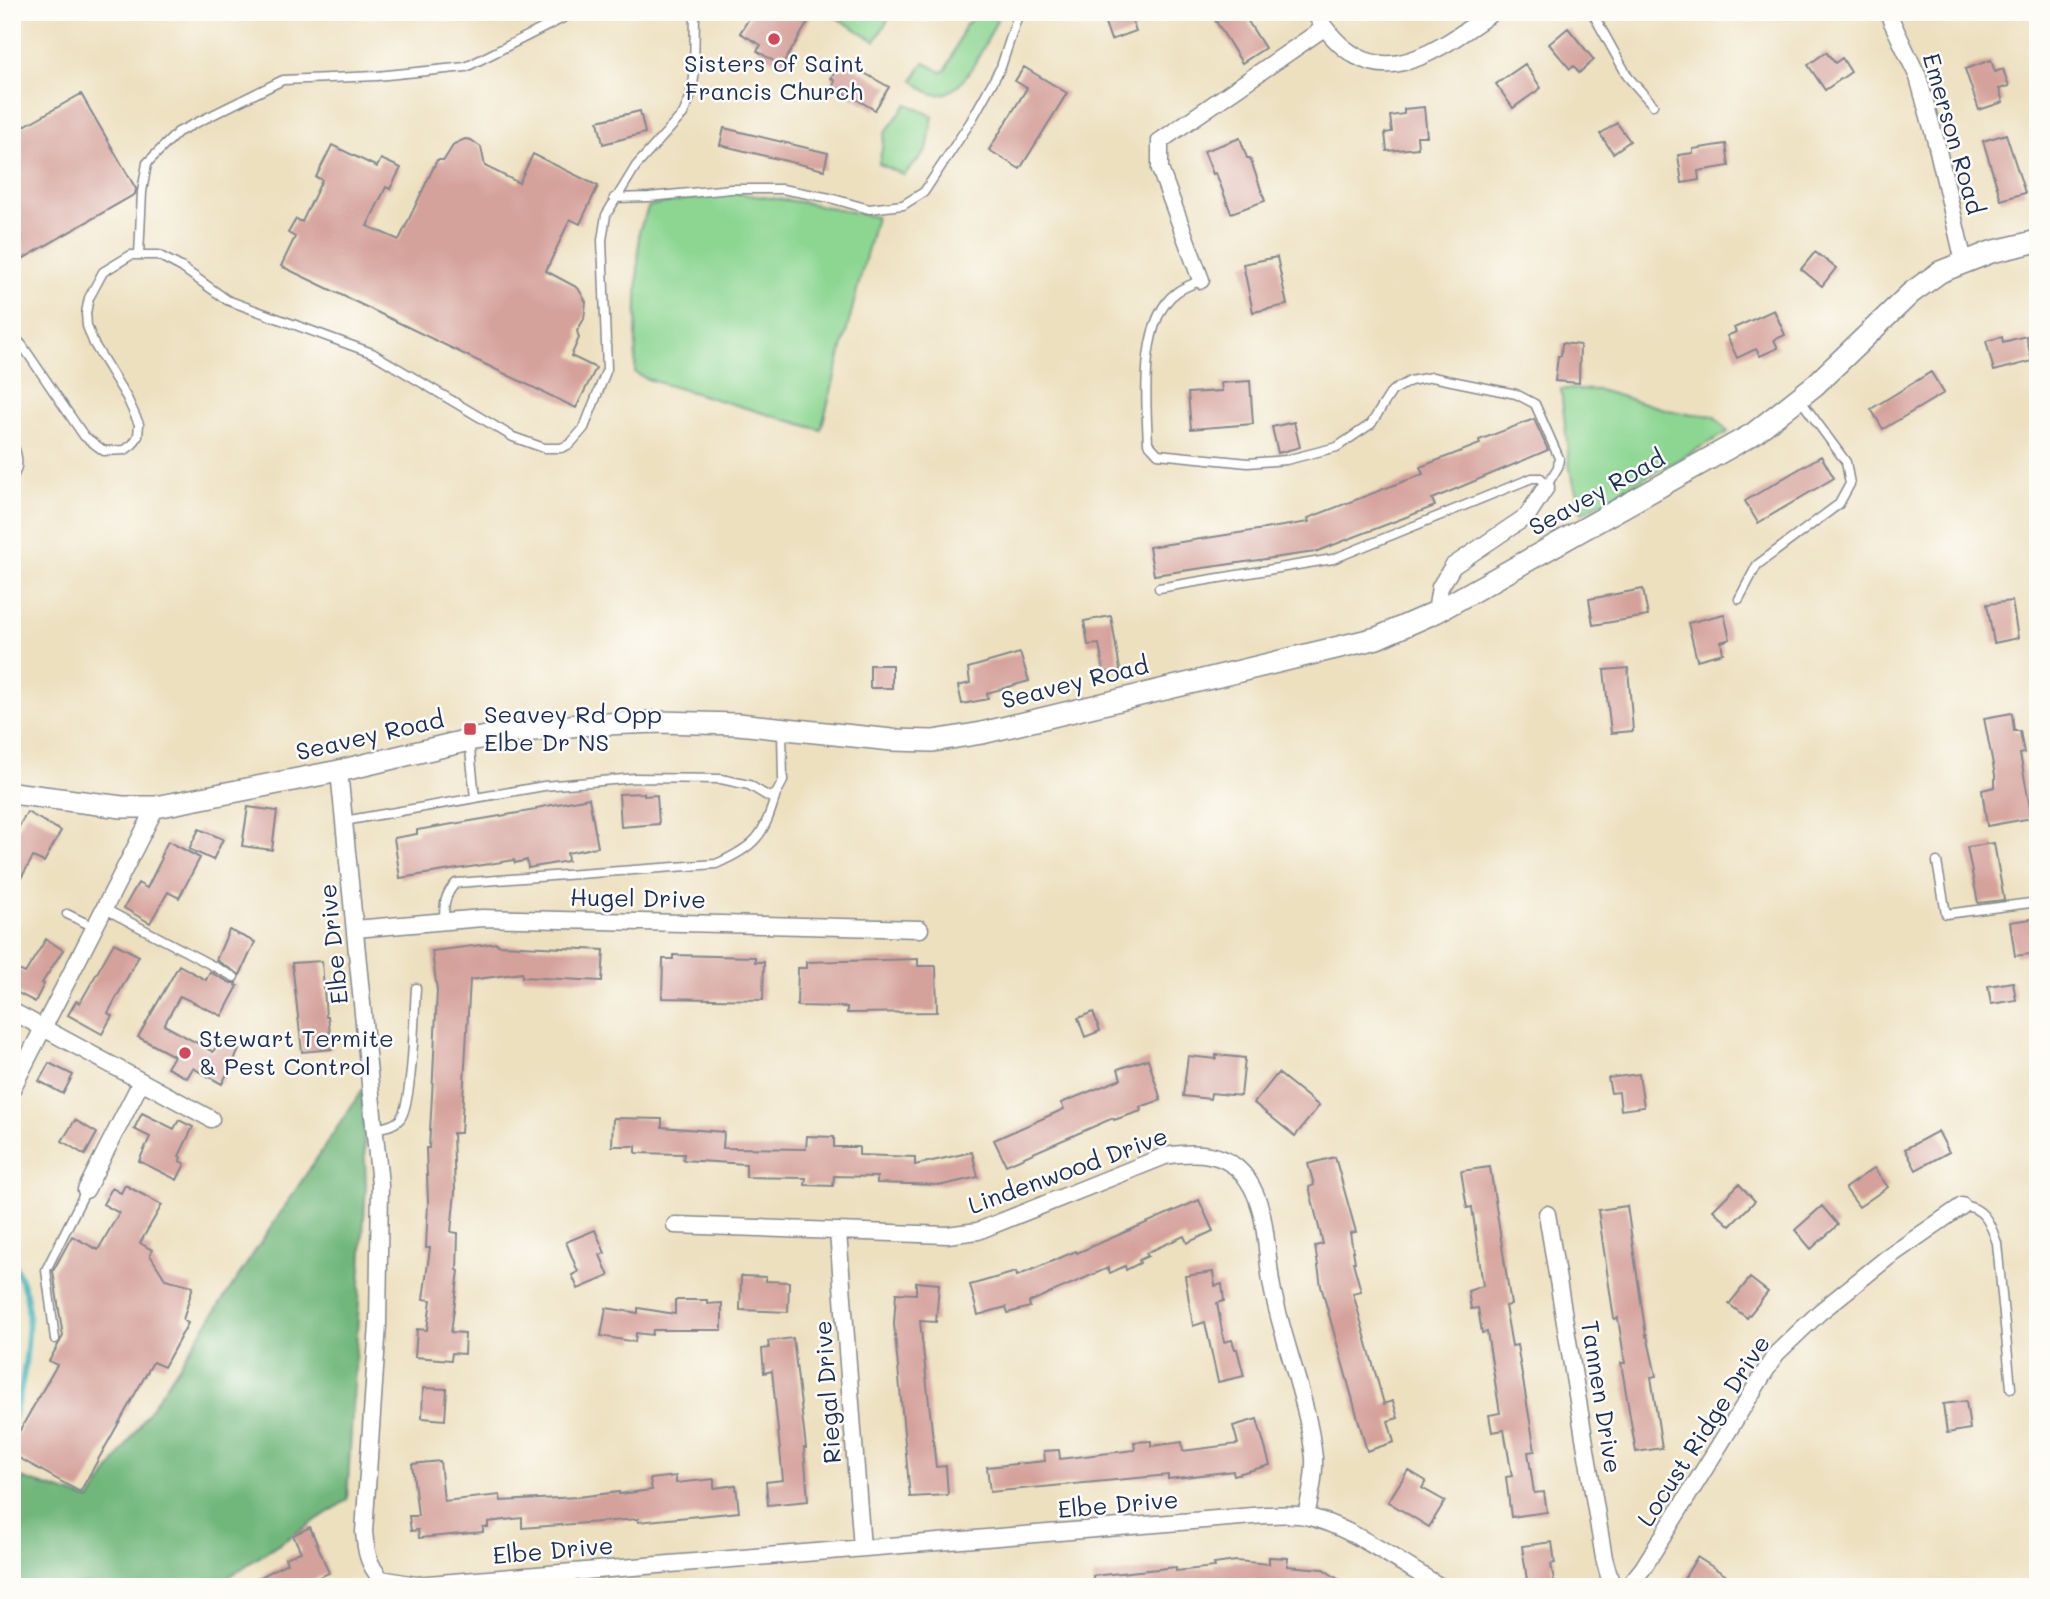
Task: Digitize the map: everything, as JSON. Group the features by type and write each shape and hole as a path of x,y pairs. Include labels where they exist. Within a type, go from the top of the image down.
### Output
{"street":[{"path":"1314,12 1324,28 1354,57 1369,63 1388,65 1415,60 1448,44 1485,15"},
{"name":"Emerson Road","path":"1891,20 1918,77 1964,262"},
{"path":"1201,280 1160,169 1160,141 1324,28"},
{"name":"Seavey Road","path":"12,793 122,807 156,807 339,771 468,740 579,725 645,722 738,724 933,741 982,733 1377,638 1436,612 1753,434 1799,398 1911,293 1940,272 1991,252 2038,241"},
{"path":"1436,612 1440,587 1453,566 1527,516 1546,487"},
{"name":"Elbe Drive","path":"339,771 380,1185 378,1324 364,1532 366,1551 377,1583 416,1586 1265,1515 1306,1516 1325,1521 1441,1587"},
{"path":"12,1089 156,807"},
{"name":"Hugel Drive","path":"355,929 482,918 920,929"},
{"path":"12,1011 211,1119"},
{"path":"86,1190 141,1082"},
{"name":"Lindenwood Drive","path":"675,1225 947,1235 978,1231 1166,1156 1193,1152 1215,1155 1233,1165 1246,1178 1260,1211 1273,1292 1310,1431 1314,1462 1306,1516"},
{"name":"Locust Ridge Drive","path":"1628,1587 1643,1568 1776,1354 1820,1312 1877,1266 1962,1206"},
{"name":"Tannen Drive","path":"1547,1214 1602,1544 1612,1587"},
{"name":"Riegal Drive","path":"838,1232 862,1548"}],"lane":[{"path":"139,255 142,192 147,163 178,132 283,80 377,76 466,67 575,12"},
{"path":"12,335 22,345 84,436 104,451 125,450 134,444 139,424 127,398 94,344 87,326 86,313 89,298 103,272 131,255 158,255 169,259 227,300 372,353 513,437 544,448 561,448 570,444 584,428 607,369 602,240 606,215 636,166 683,114 694,78 695,12"},
{"path":"614,198 731,189 782,189 869,209 903,205 925,192 971,121 1001,67 1019,12"},
{"path":"1592,12 1628,77 1653,105"},
{"path":"1159,588 1333,559 1532,478 1541,478 1546,487 1558,467 1559,458 1535,404 1516,394 1432,377 1410,381 1392,391 1371,424 1337,447 1286,460 1248,463 1158,454 1148,443 1147,368 1152,330 1175,293 1201,280"},
{"path":"1739,599 1757,565 1839,504 1850,484 1846,462 1799,398"},
{"path":"12,441 18,458 12,478"},
{"path":"444,921 447,892 456,883 716,864 745,851 768,823 776,794 783,781 782,729"},
{"path":"468,740 475,798"},
{"path":"344,821 544,786 635,778 721,779 749,785 769,797 776,794"},
{"path":"1937,862 1946,914 2038,902"},
{"path":"105,909 234,977"},
{"path":"67,914 96,928"},
{"path":"375,1129 395,1124 402,1117 408,1094 416,988"},
{"path":"55,1339 46,1270 86,1190"},
{"path":"1962,1206 1971,1206 1982,1213 1992,1227 1997,1244 2011,1388"}],"green space":[{"path":"841,12 893,12 875,41 837,18"},
{"path":"978,12 993,12 999,16 973,67 953,89 943,94 926,91 913,80 924,62 941,72 946,70 965,26"},
{"path":"907,104 933,116 927,150 904,175 879,164 885,133"},
{"path":"727,192 807,203 876,217 821,430 647,379 635,373 639,231 649,206"},
{"path":"1561,389 1599,390 1675,412 1714,416 1728,432 1582,513 1570,469"},
{"path":"362,1090 366,1185 347,1500 213,1587 89,1587 86,1583 76,1587 12,1587 12,1475 90,1500"}],"building":[{"name":"Sisters of Saint Francis Church","path":"753,12 814,12 782,66 757,51 761,45 740,33"},
{"path":"1129,12 1136,31 1111,40 1104,20"},
{"path":"1210,12 1242,12 1265,48 1242,63"},
{"path":"1568,28 1594,60 1579,73 1574,66 1570,69 1549,44"},
{"path":"1826,52 1835,63 1842,58 1851,72 1825,90 1808,65"},
{"path":"841,60 889,87 875,110 833,86 835,81 831,78"},
{"path":"1991,60 1995,72 2003,69 2009,86 1999,89 2003,102 1979,110 1965,69"},
{"path":"1525,64 1541,88 1513,108 1496,84"},
{"path":"1024,67 1067,93 1020,169 989,150 1027,88 1015,81"},
{"path":"81,94 136,189 135,194 12,265 12,133"},
{"path":"1424,107 1427,136 1417,136 1418,148 1387,151 1385,133 1392,132 1390,116 1404,114 1404,109"},
{"path":"640,111 645,133 603,144 598,121"},
{"path":"1617,123 1630,141 1613,153 1600,134"},
{"path":"724,128 828,153 824,170 720,145"},
{"path":"2006,134 2025,193 2001,200 1983,141"},
{"path":"1240,138 1265,201 1231,213 1216,173 1213,174 1204,151"},
{"path":"465,139 481,147 485,166 519,183 533,154 598,186 580,224 570,219 546,271 578,288 586,302 584,319 577,331 579,338 571,356 596,368 576,408 281,266 295,237 288,233 296,219 302,222 322,180 316,177 332,145 377,167 381,159 401,168 390,189 386,187 367,226 399,240 437,160 444,160 454,144"},
{"path":"1726,144 1729,166 1698,171 1699,180 1682,183 1678,155 1693,153 1693,149"},
{"path":"1815,252 1836,268 1822,286 1801,269"},
{"path":"1277,257 1287,305 1253,312 1243,264"},
{"path":"1774,310 1785,335 1774,340 1778,348 1760,356 1756,349 1737,358 1727,336 1736,332 1734,328"},
{"path":"2026,336 2032,361 1994,371 1986,341 2002,337 2003,342"},
{"path":"1562,343 1580,345 1579,383 1555,381"},
{"path":"1931,372 1944,393 1883,429 1871,409"},
{"path":"1250,381 1253,424 1191,429 1188,393 1222,391 1221,383"},
{"path":"1534,419 1548,450 1432,499 1435,506 1315,552 1154,575 1149,547 1309,522 1308,518 1423,474 1420,467"},
{"path":"1294,422 1300,447 1278,453 1272,427"},
{"path":"1821,456 1834,478 1758,523 1745,501"},
{"path":"1643,589 1648,616 1593,625 1589,599"},
{"path":"2012,601 2018,638 1994,643 1987,604"},
{"path":"1724,614 1730,639 1721,642 1723,653 1697,660 1688,623"},
{"path":"1111,616 1120,670 1104,673 1099,644 1088,645 1084,621"},
{"path":"1020,653 1029,681 987,693 988,699 962,704 958,686 970,683 968,668"},
{"path":"870,665 892,665 892,688 870,688"},
{"path":"1628,668 1633,731 1611,733 1604,670"},
{"path":"2012,713 2014,731 2020,731 2024,753 2020,754 2032,818 1987,826 1982,790 1995,787 1995,775 1984,718"},
{"path":"644,793 644,796 657,795 659,824 621,827 619,794"},
{"path":"589,798 598,847 567,853 568,861 528,868 527,860 515,863 514,860 400,878 394,838 417,834 417,830 536,810"},
{"path":"248,807 277,811 272,850 242,846"},
{"path":"27,812 61,831 44,862 33,857 12,894 12,839"},
{"path":"199,829 223,839 213,860 189,849"},
{"path":"168,841 200,858 179,898 168,892 150,923 124,908 138,883 147,888"},
{"path":"1994,843 2004,900 1978,903 1967,847"},
{"path":"2038,918 2038,953 2015,956 2010,922"},
{"path":"229,930 255,942 240,975 216,960"},
{"path":"46,939 63,950 42,983 44,984 35,1002 12,990 12,967 25,973"},
{"path":"114,943 139,956 108,1013 112,1016 102,1034 68,1015 76,1001 80,1003"},
{"path":"497,943 604,950 602,981 522,977 522,973 470,980 461,1133 453,1133 455,1192 451,1232 458,1233 459,1271 451,1332 465,1333 464,1354 452,1353 451,1360 415,1357 417,1329 427,1330 431,1300 423,1299 430,1248 426,1248 426,1148 429,1148 437,991 432,951"},
{"path":"673,955 755,957 755,962 764,962 763,1000 662,998 663,959 673,959"},
{"path":"918,959 918,966 936,966 937,1012 847,1013 847,1007 797,1006 798,968 806,968 806,962"},
{"path":"322,961 326,1017 332,1049 302,1052 292,963"},
{"path":"179,965 206,980 210,972 238,986 222,1016 180,996 164,1025 213,1052 220,1040 239,1050 222,1084 193,1068 187,1078 167,1068 174,1056 138,1037"},
{"path":"2013,982 2016,1000 1991,1004 1988,986"},
{"path":"1093,1012 1100,1031 1085,1037 1078,1018"},
{"path":"1216,1055 1245,1058 1241,1096 1211,1093 1210,1099 1183,1096 1188,1056 1216,1059"},
{"path":"1148,1059 1161,1100 1140,1107 1141,1111 1114,1120 1113,1118 1006,1165 994,1140 1064,1109 1061,1103 1121,1079 1118,1069"},
{"path":"49,1063 73,1075 63,1094 39,1081"},
{"path":"1278,1073 1319,1106 1295,1136 1254,1103"},
{"path":"1639,1074 1644,1107 1621,1110 1619,1092 1611,1093 1608,1078"},
{"path":"142,1113 174,1129 179,1120 193,1127 179,1156 180,1161 185,1164 177,1180 139,1161 150,1137 134,1129"},
{"path":"613,1118 662,1119 662,1127 724,1132 723,1148 806,1149 807,1136 834,1137 834,1147 859,1147 859,1155 915,1157 915,1165 972,1152 978,1177 943,1185 877,1183 877,1177 834,1176 833,1186 805,1185 806,1178 746,1177 746,1164 683,1160 684,1154 636,1153 636,1146 612,1146"},
{"path":"75,1120 97,1133 85,1155 62,1141"},
{"path":"1938,1131 1949,1152 1916,1170 1905,1149"},
{"path":"1335,1157 1356,1232 1350,1233 1353,1262 1361,1291 1353,1293 1384,1404 1393,1401 1398,1418 1388,1421 1394,1442 1367,1451 1321,1286 1315,1246 1323,1244 1309,1187 1314,1185 1308,1164"},
{"path":"1490,1167 1511,1305 1505,1306 1512,1346 1517,1345 1535,1451 1528,1452 1534,1493 1544,1492 1547,1512 1511,1517 1506,1477 1512,1476 1504,1430 1492,1432 1489,1415 1500,1413 1487,1332 1482,1333 1478,1308 1471,1309 1468,1291 1483,1286 1472,1207 1467,1208 1461,1171"},
{"path":"1874,1168 1888,1187 1859,1207 1845,1188"},
{"path":"1739,1184 1755,1201 1730,1226 1713,1210"},
{"path":"125,1185 162,1205 140,1243 152,1250 150,1255 165,1279 193,1286 183,1320 188,1323 164,1367 153,1362 80,1492 12,1454 12,1444 57,1365 49,1361 63,1336 53,1271 72,1236 98,1250 119,1213 103,1204 112,1188 121,1193"},
{"path":"1199,1200 1213,1231 1187,1243 1184,1236 1146,1253 1148,1256 1139,1260 1140,1263 1126,1270 1125,1266 1110,1273 1108,1268 1029,1302 1030,1307 1008,1313 1006,1307 978,1315 970,1285 1016,1272 1017,1276"},
{"path":"1627,1206 1646,1336 1656,1376 1651,1377 1662,1448 1636,1452 1621,1363 1625,1363 1618,1318 1614,1319 1598,1210"},
{"path":"1822,1206 1838,1225 1811,1249 1795,1230"},
{"path":"595,1230 605,1253 600,1255 609,1276 578,1289 572,1275 578,1272 566,1242"},
{"path":"1213,1272 1215,1286 1222,1284 1224,1301 1217,1303 1224,1342 1232,1340 1244,1376 1218,1382 1205,1322 1193,1326 1185,1276"},
{"path":"741,1276 766,1277 766,1281 789,1282 788,1312 740,1310"},
{"path":"1750,1278 1768,1292 1747,1318 1729,1304"},
{"path":"916,1282 939,1284 936,1322 920,1321 936,1467 946,1466 948,1495 910,1497 894,1324 896,1293 916,1294"},
{"path":"675,1300 722,1303 722,1330 653,1330 652,1335 636,1333 635,1342 601,1336 606,1308 638,1313 638,1308 675,1314"},
{"path":"793,1338 806,1448 808,1501 768,1505 766,1482 783,1480 772,1371 764,1373 762,1349 769,1348 768,1341"},
{"path":"423,1388 447,1389 445,1420 422,1418"},
{"path":"1966,1401 1970,1429 1947,1433 1943,1404"},
{"path":"1257,1419 1270,1465 1234,1475 1233,1471 1168,1479 1168,1475 990,1492 987,1467 1045,1461 1044,1451 1059,1450 1060,1459 1135,1450 1134,1442 1151,1441 1151,1446 1182,1442 1183,1451 1238,1444 1233,1426"},
{"path":"440,1461 444,1501 500,1495 501,1501 619,1494 652,1490 650,1479 676,1476 676,1483 714,1479 714,1488 736,1485 739,1512 638,1522 638,1519 522,1528 522,1518 488,1522 488,1527 483,1527 483,1532 419,1538 418,1530 411,1531 409,1516 418,1516 412,1464"},
{"path":"1408,1470 1426,1481 1422,1488 1445,1501 1429,1527 1388,1502"},
{"path":"310,1527 329,1573 296,1587 242,1587 287,1563 285,1558 301,1552 293,1535"},
{"path":"1552,1542 1555,1563 1551,1564 1555,1587 1528,1587 1522,1546"},
{"path":"1269,1557 1288,1558 1287,1566 1323,1569 1350,1587 1094,1587 1093,1576 1176,1567 1176,1571 1215,1567 1214,1564 1236,1561 1269,1564"},
{"path":"1697,1557 1744,1587 1679,1587"}],"waterway":[{"path":"12,1258 26,1294 28,1307 28,1339 23,1376 12,1420"}],"place":[{"name":"Sisters of Saint Francis Church","path":"774,39"},
{"name":"Seavey Rd Opp Elbe Dr NS","path":"470,729"},
{"name":"Stewart Termite & Pest Control","path":"185,1053"}]}
